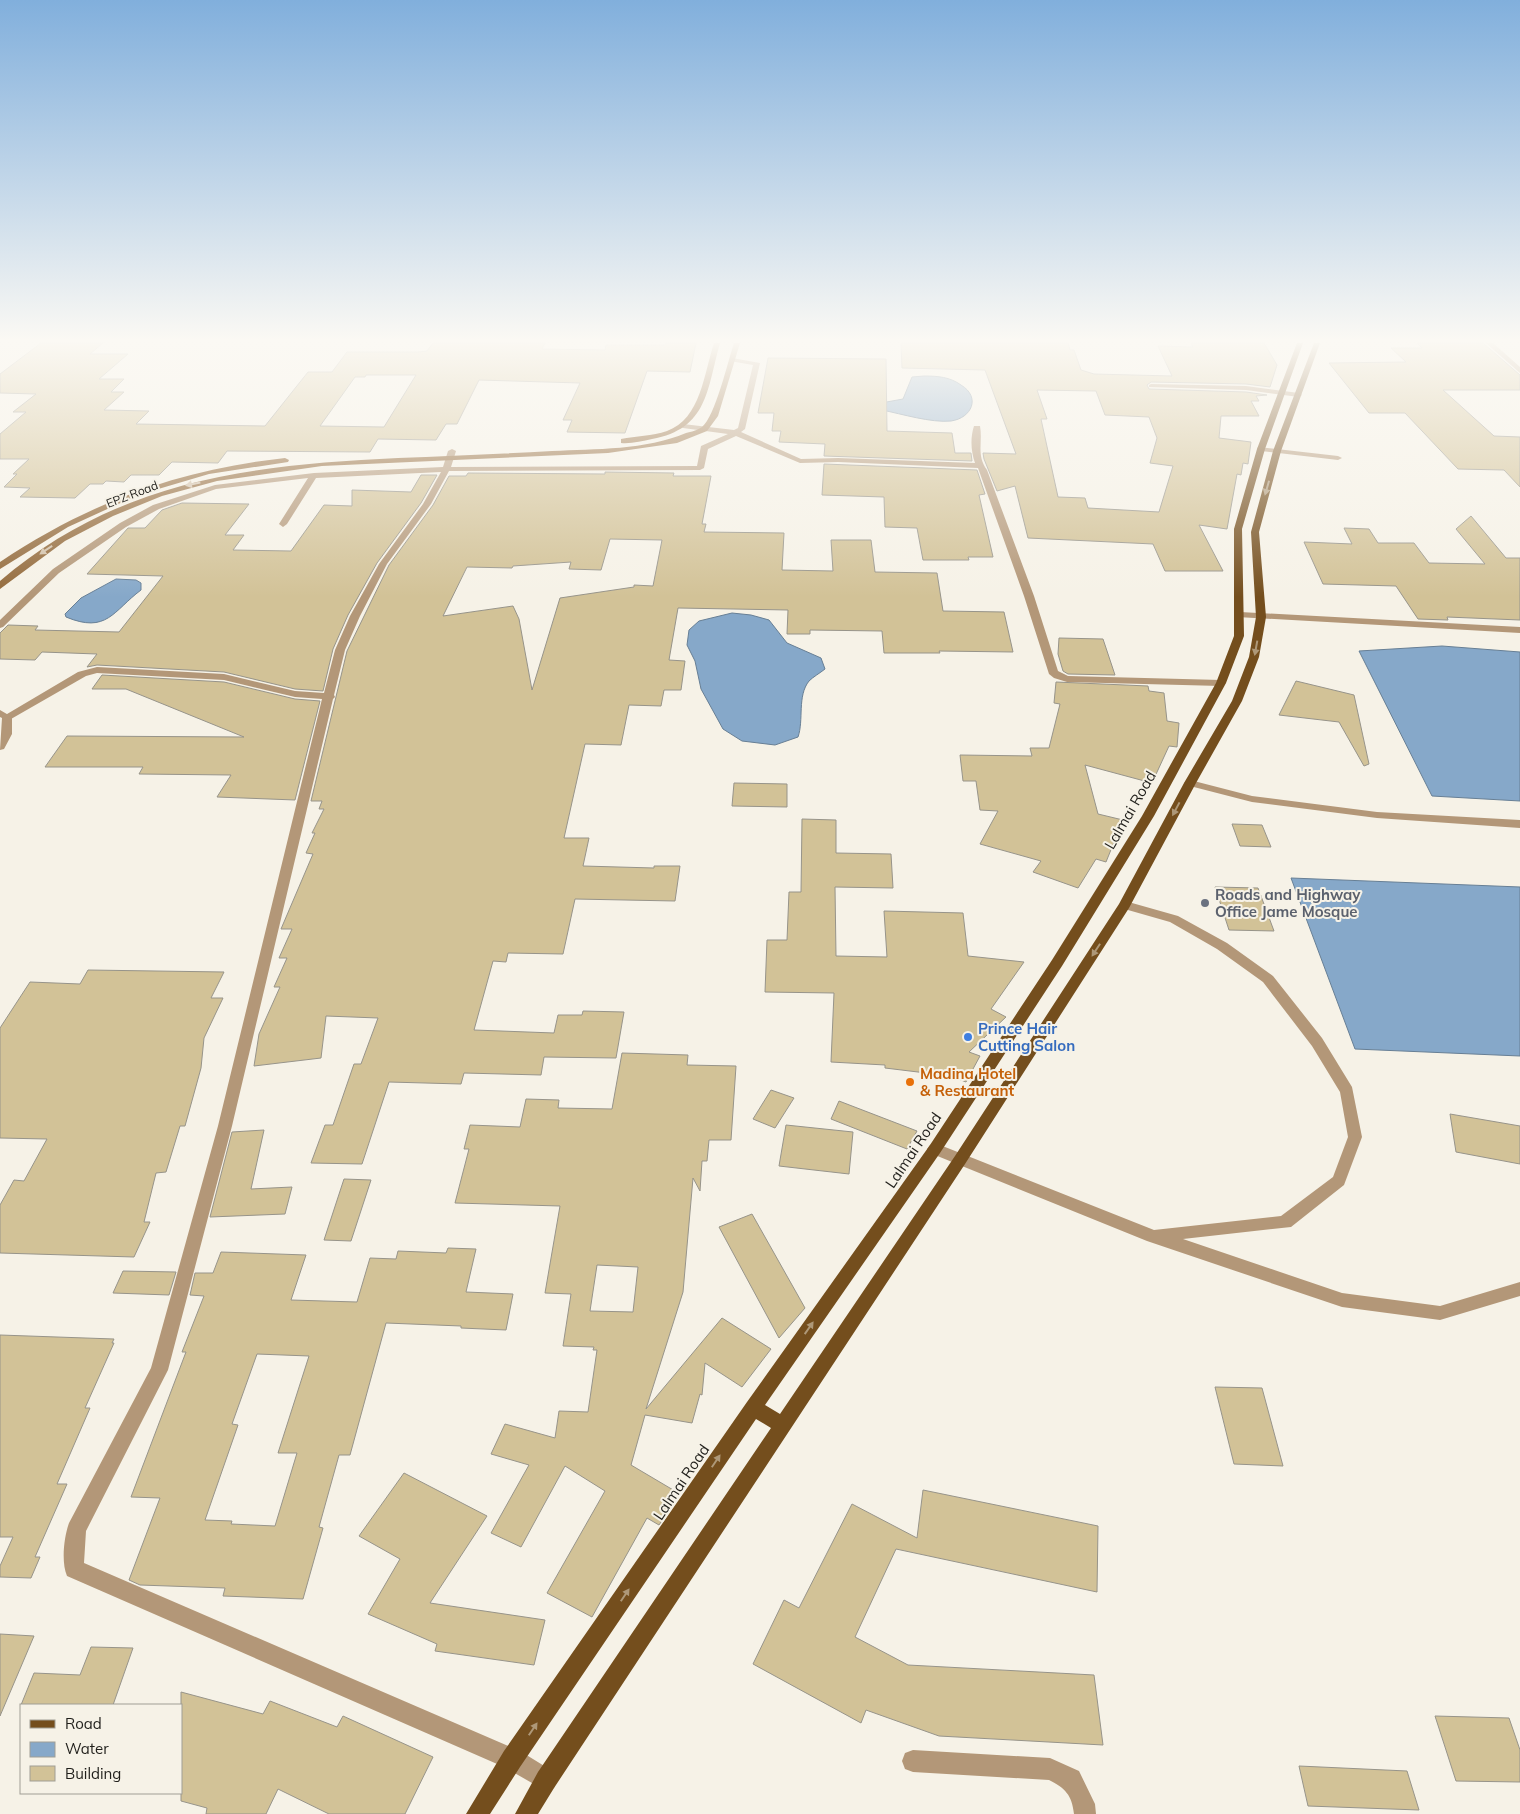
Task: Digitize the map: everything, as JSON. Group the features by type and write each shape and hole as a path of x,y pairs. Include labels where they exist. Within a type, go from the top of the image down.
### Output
{"main road":[{"name":"EPZ Road","path":"0,566 49,534 82,517 155,486 188,476 267,461 343,455 449,460 626,441 664,434 679,428"},
{"name":"Lalmai Road","path":"477,1814 512,1759 753,1408 935,1149 1057,963 1148,816 1221,683 1239,636 1238,529 1269,428"},
{"path":"526,1814 546,1780 960,1160 1125,905 1236,701 1254,657 1261,617 1255,532 1278,451 1287,428"},
{"name":"EPZ Road","path":"0,586 47,548 95,521 182,487 276,469 322,464 449,460 589,452 647,446 674,441 704,429"},
{"path":"753,1408 783,1425"}],"street":[{"path":"695,428 736,433 800,460 979,466"},
{"path":"0,624 56,571 123,525 156,507 215,487 449,460 697,469 702,466 704,448 736,433 740,428"},
{"path":"976,428 975,446 979,466 983,470 1030,596 1053,672 1058,676 1067,678 1221,683"},
{"path":"1261,449 1338,458"},
{"path":"449,460 427,504 383,564 355,616 340,650 330,697 297,820 263,972 225,1126 159,1370 76,1530 74,1569 512,1759 546,1780"},
{"path":"283,524 314,475"},
{"path":"1240,615 1520,630"},
{"path":"0,747 7,734 3,715 82,674 97,670 224,677 295,694 330,697"},
{"path":"1190,783 1252,799 1377,815 1520,824"},
{"path":"1125,905 1174,918 1222,946 1268,979 1317,1042 1347,1092 1355,1137 1339,1181 1285,1222 1153,1236"},
{"path":"935,1149 1153,1236 1342,1300 1440,1314 1520,1288"},
{"path":"913,1761 1050,1769 1071,1779 1084,1804 1085,1814"}],"water":[{"path":"116,579 136,580 141,583 141,590 116,612 100,621 91,623 80,622 66,617 65,614 81,598"},
{"path":"732,613 751,615 769,620 787,643 821,658 825,669 809,681 805,687 798,737 775,745 742,741 723,729 701,689 695,661 687,645 689,630 699,621"},
{"path":"1442,646 1520,652 1520,801 1432,796 1359,651"},
{"path":"1291,878 1520,887 1520,1056 1355,1049"}],"building":[{"path":"8,428 444,428 436,440 378,439 370,452 227,451 218,463 172,462 159,475 131,475 124,482 106,481 103,484 90,484 75,498 20,497 30,488 4,487 17,474 13,474 29,459 0,459 0,434"},
{"path":"569,428 627,428 625,433 567,432"},
{"path":"772,428 887,428 887,431 952,433 955,453 971,453 972,461 824,456 825,444 779,442 781,431 772,431"},
{"path":"1006,428 1043,428 1058,497 1085,498 1088,508 1159,512 1173,466 1150,463 1157,438 1153,428 1220,428 1219,438 1251,442 1248,464 1243,463 1241,475 1237,474 1227,529 1199,525 1223,571 1165,571 1153,544 1028,538 1015,486 997,491 983,453 1016,454"},
{"path":"1419,428 1485,428 1494,436 1520,437 1520,487 1504,470 1458,469"},
{"path":"824,464 977,470 985,494 979,495 993,557 968,557 969,560 923,560 917,528 885,527 884,497 822,495"},
{"path":"605,472 674,473 673,476 711,476 702,524 706,524 704,532 784,533 782,570 833,571 831,540 871,540 875,572 937,573 943,611 1004,612 1013,652 939,651 940,653 884,653 882,631 810,630 810,634 787,634 788,610 678,608 669,660 685,661 681,690 664,690 661,706 629,705 621,745 585,744 564,838 589,838 583,866 654,868 654,866 680,866 675,901 575,899 563,954 508,953 506,962 493,961 474,1030 554,1033 558,1015 582,1015 583,1011 624,1012 616,1058 544,1057 541,1075 464,1073 461,1084 389,1082 362,1164 311,1163 325,1125 333,1125 354,1064 361,1064 378,1018 326,1016 321,1058 254,1066 259,1034 280,987 274,987 287,958 279,958 292,929 281,929 313,854 306,853 315,833 312,833 324,809 319,809 322,801 311,801 347,651 389,565 433,505 449,476 466,476 468,473 605,474","holes":["610,539 662,540 653,586 634,585 634,587 560,598 532,690 519,619 513,606 443,616 467,567 512,568 513,566 571,562 569,569 601,570"]},
{"path":"421,475 437,475 421,503 377,563 348,615 333,649 323,691 295,689 224,672 97,665 87,667 97,654 42,652 35,660 0,659 0,633 8,625 38,626 35,630 119,632 163,576 87,574 128,528 145,528 162,510 182,503 249,504 225,535 244,535 233,550 291,551 324,505 352,506 352,490 411,492"},
{"path":"1471,516 1506,558 1520,558 1520,620 1447,617 1448,620 1418,619 1396,586 1323,584 1304,542 1352,544 1344,528 1369,529 1378,543 1414,543 1429,563 1485,564 1456,529"},
{"path":"1059,638 1103,639 1115,675 1068,674 1063,671 1058,654"},
{"path":"102,675 224,682 295,699 320,701 295,800 217,797 231,775 139,774 143,767 45,767 67,736 244,737 126,689 92,689"},
{"path":"1296,681 1354,695 1369,764 1364,766 1339,722 1279,715"},
{"path":"1056,682 1148,686 1149,691 1164,693 1167,721 1179,723 1177,747 1169,746 1152,783 1085,765 1098,814 1123,820 1106,862 1096,859 1078,888 1033,872 1041,861 980,844 998,811 980,810 976,781 963,781 960,755 1032,756 1030,748 1049,748 1060,704 1054,703"},
{"path":"734,783 787,784 787,807 732,806"},
{"path":"802,819 836,820 836,853 891,854 893,888 835,887 836,956 887,957 884,911 963,913 968,956 1024,962 991,1009 1006,1017 969,1052 980,1056 966,1082 951,1076 885,1068 885,1065 831,1062 834,993 765,992 767,940 787,940 789,892 801,892"},
{"path":"1232,824 1262,825 1271,847 1240,846"},
{"path":"1215,887 1258,888 1274,931 1229,930"},
{"path":"88,970 224,972 211,998 223,998 204,1038 201,1068 185,1126 180,1126 166,1172 156,1173 144,1222 150,1222 134,1257 0,1253 0,1205 14,1180 24,1181 47,1139 0,1138 0,1028 30,982 80,984"},
{"path":"622,1053 688,1055 687,1065 736,1066 731,1140 709,1140 707,1161 702,1161 700,1191 693,1178 683,1292 646,1409 722,1318 771,1349 742,1387 705,1363 702,1395 700,1394 692,1423 645,1415 631,1465 680,1494 659,1525 647,1518 592,1617 547,1593 605,1491 565,1466 521,1547 491,1533 529,1465 491,1454 505,1424 555,1438 559,1411 588,1412 597,1350 593,1350 594,1347 563,1346 571,1294 545,1293 560,1206 455,1203 469,1149 464,1149 470,1125 520,1127 526,1099 559,1100 558,1108 612,1109","holes":["597,1265 638,1267 633,1312 590,1311"]},
{"path":"771,1090 794,1098 775,1128 753,1119"},
{"path":"839,1101 917,1131 907,1149 831,1119"},
{"path":"1450,1114 1520,1126 1520,1164 1456,1152"},
{"path":"786,1125 853,1132 849,1174 779,1166"},
{"path":"264,1130 251,1189 292,1187 285,1214 210,1217 232,1132"},
{"path":"344,1179 371,1180 351,1241 324,1240"},
{"path":"752,1214 805,1308 779,1338 719,1227"},
{"path":"448,1248 476,1249 466,1292 513,1294 506,1330 386,1323 350,1455 339,1455 319,1527 323,1528 303,1599 223,1596 225,1588 140,1585 129,1580 160,1498 131,1497 186,1352 182,1352 204,1296 190,1295 195,1273 213,1273 221,1252 306,1255 291,1300 357,1302 370,1258 396,1259 398,1251 446,1253","holes":["257,1354 309,1356 278,1453 297,1453 275,1526 231,1524 232,1521 205,1520 238,1425 232,1424"]},
{"path":"123,1271 176,1272 169,1295 113,1293"},
{"path":"0,1335 114,1339 112,1343 114,1343 85,1408 90,1408 57,1484 67,1484 35,1557 40,1557 31,1578 0,1577 0,1566 13,1537 0,1537"},
{"path":"1215,1387 1262,1388 1283,1466 1234,1464"},
{"path":"404,1473 487,1516 430,1603 545,1620 534,1665 435,1651 437,1644 368,1614 400,1559 359,1536"},
{"path":"923,1490 1098,1526 1097,1592 896,1549 855,1637 908,1665 1094,1675 1103,1745 939,1736 866,1710 861,1723 753,1664 784,1600 799,1608 852,1504 917,1538"},
{"path":"0,1634 34,1636 0,1716"},
{"path":"91,1647 133,1648 113,1704 21,1704 34,1673 80,1675"},
{"path":"181,1692 263,1714 270,1701 337,1727 343,1716 433,1757 405,1814 329,1814 278,1789 266,1814 206,1814 207,1808 181,1801"},
{"path":"1435,1716 1509,1718 1520,1750 1520,1782 1456,1781"},
{"path":"1299,1766 1407,1771 1419,1810 1308,1806"}],"place":[{"name":"Roads and Highway Office Jame Mosque","path":"1205,903"},
{"name":"Prince Hair Cutting Salon","path":"968,1037"},
{"name":"Madina Hotel & Restaurant","path":"910,1082"}]}
